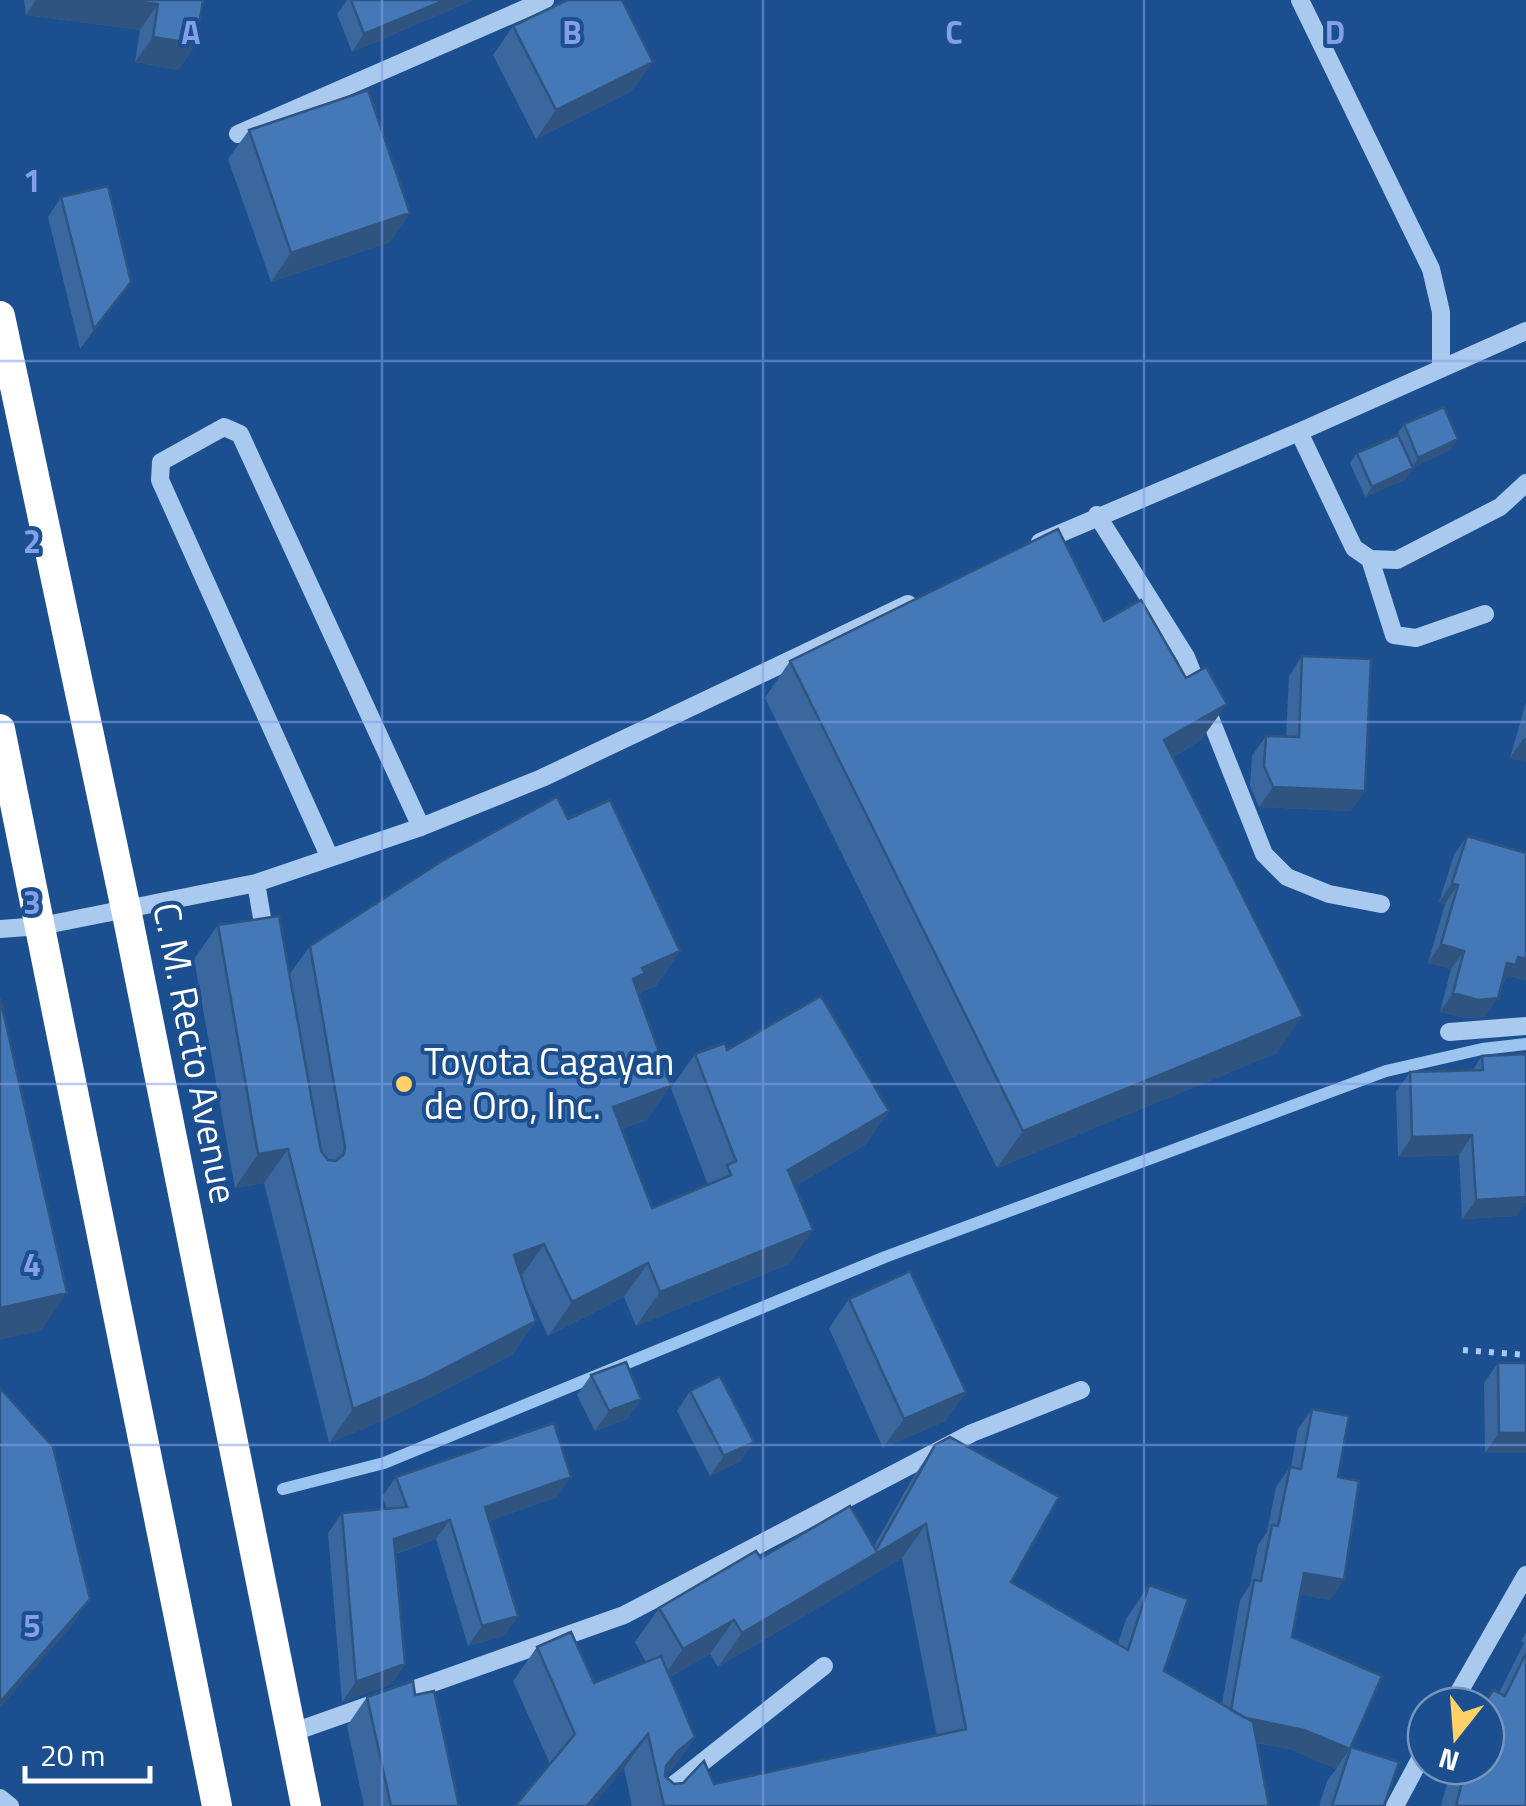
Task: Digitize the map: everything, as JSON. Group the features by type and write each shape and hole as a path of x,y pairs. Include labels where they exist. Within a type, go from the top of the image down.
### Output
{"highway":[{"name":"C. M. Recto Avenue","path":"0,316 126,908 306,1806"},
{"path":"0,729 216,1806"}],"street":[{"path":"238,134 545,0"},
{"path":"1300,0 1431,269 1441,312 1441,367"},
{"path":"1028,548 1526,331"},
{"path":"330,858 160,480 161,462 224,427 240,434 420,827"},
{"path":"1299,432 1354,548 1370,559 1397,560 1500,507 1526,483"},
{"path":"1097,515 1186,657 1264,854 1287,876 1329,894 1381,904"},
{"path":"1370,559 1394,635 1416,638 1485,614"},
{"path":"0,930 41,926 256,883 420,827 542,778 923,596"},
{"path":"256,883 270,958"},
{"path":"1449,1032 1526,1026"},
{"path":"292,1733 624,1614 972,1433 1081,1390"},
{"path":"1462,1686 1526,1575"},
{"path":"653,1806 661,1795 824,1666"},
{"path":"0,1798 10,1806"}],"path":[{"path":"1464,1350 1526,1355"}],"building":[{"path":"124,0 203,0 196,44 153,37 158,4"},
{"path":"351,0 445,0 364,34"},
{"path":"567,0 622,0 653,62 556,110 513,26"},
{"path":"368,90 410,213 291,253 249,130"},
{"path":"108,186 131,282 94,329 61,197"},
{"path":"1444,407 1458,439 1418,458 1404,424"},
{"path":"1398,435 1413,468 1372,487 1357,453"},
{"path":"1058,529 1104,621 1141,600 1186,678 1206,667 1227,704 1164,740 1303,1016 1023,1131 790,661"},
{"path":"1302,656 1371,659 1365,791 1273,787 1264,766 1266,736 1299,737"},
{"path":"557,797 568,819 610,800 680,951 642,968 645,973 633,979 671,1086 613,1107 652,1208 731,1175 727,1165 736,1161 695,1054 725,1043 727,1050 821,996 889,1111 788,1170 813,1230 660,1292 648,1263 572,1302 544,1244 514,1255 536,1321 422,1380 353,1409 288,1149 258,1154 218,925 279,916 321,1151 328,1160 336,1161 345,1147 310,946 442,861"},
{"path":"1467,836 1526,853 1526,959 1518,957 1516,965 1507,963 1498,998 1478,1000 1453,993 1464,951 1441,944 1458,885 1452,883"},
{"path":"0,998 67,1293 0,1308"},
{"path":"1526,1054 1526,1197 1476,1200 1472,1135 1412,1137 1410,1072 1483,1070 1482,1056"},
{"path":"910,1271 966,1392 904,1419 849,1299"},
{"path":"626,1362 641,1399 609,1411 591,1375"},
{"path":"1498,1363 1526,1363 1526,1433 1499,1433"},
{"path":"720,1376 754,1442 724,1456 690,1391"},
{"path":"0,1388 53,1447 90,1599 0,1702"},
{"path":"1312,1409 1349,1416 1338,1477 1359,1481 1344,1580 1304,1573 1292,1637 1382,1676 1350,1749 1304,1730 1246,1718 1231,1710 1254,1580 1261,1581 1272,1525 1278,1526 1290,1467 1301,1469"},
{"path":"554,1423 571,1477 485,1507 518,1616 482,1626 450,1520 394,1539 405,1664 356,1682 342,1513 407,1507 396,1477"},
{"path":"950,1437 1059,1497 1011,1582 1128,1650 1149,1585 1188,1599 1164,1671 1253,1722 1269,1806 664,1806 648,1734 587,1806 515,1806 575,1734 537,1647 571,1632 594,1683 661,1656 695,1737 666,1766 665,1776 674,1784 683,1783 704,1761 714,1784 966,1729 926,1524 742,1633 734,1620 683,1649 659,1608 756,1551 761,1558 850,1506 876,1550 935,1445"},
{"path":"1526,1653 1526,1806 1456,1806 1461,1786 1506,1786 1506,1694"},
{"path":"413,1681 415,1695 434,1691 459,1806 391,1806 367,1697"},
{"path":"1351,1747 1399,1762 1384,1806 1332,1806"}],"waterway":[{"path":"283,1489 384,1463 885,1257 1386,1071 1482,1049 1526,1044"}],"place":[{"name":"Toyota Cagayan de Oro, Inc.","path":"404,1084"}]}
